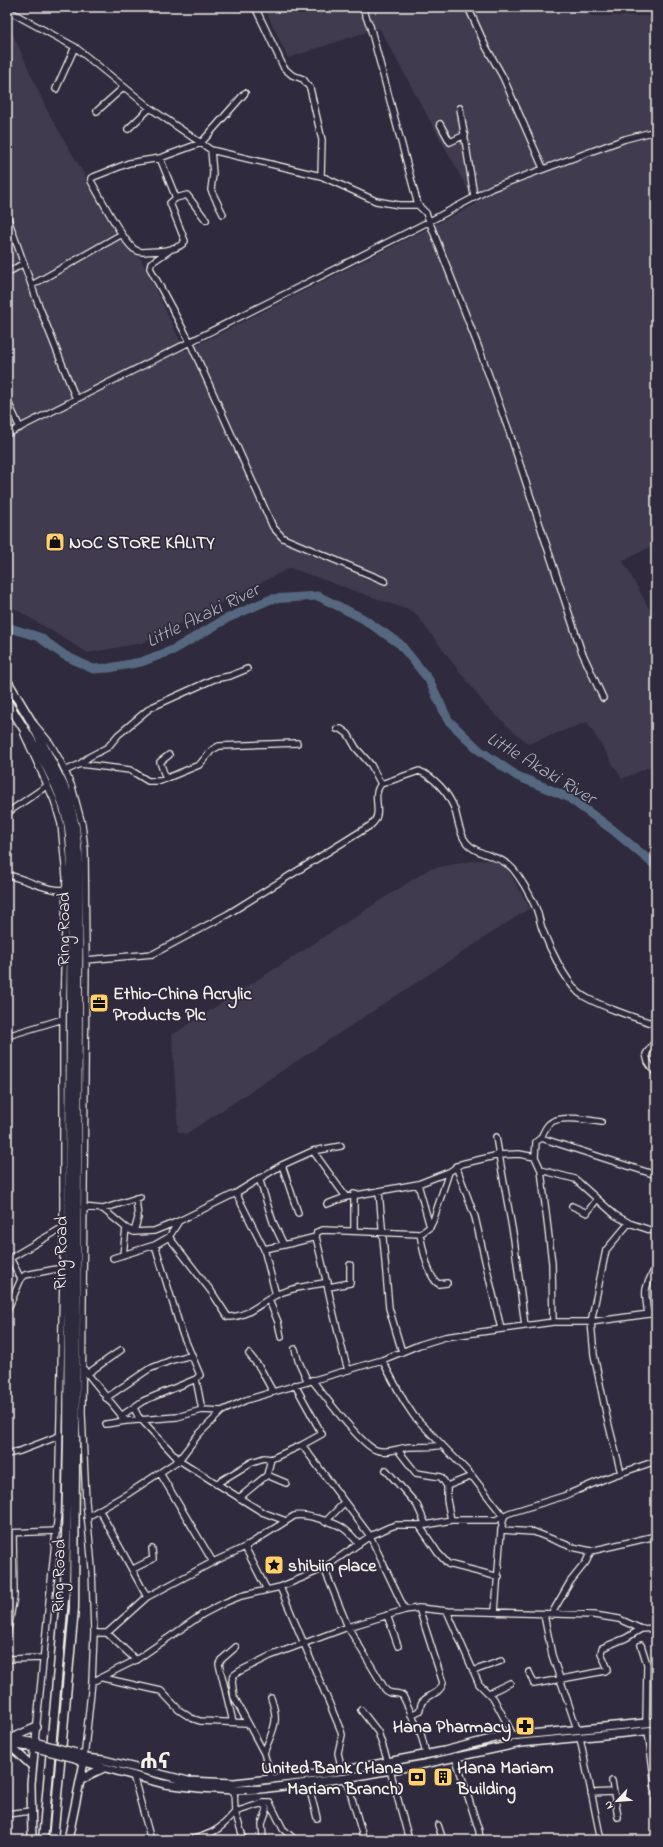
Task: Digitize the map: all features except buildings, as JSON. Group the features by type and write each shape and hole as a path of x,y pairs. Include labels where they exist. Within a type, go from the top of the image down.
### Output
{"highway":[{"name":"Ring Road","path":"7,681 31,721 62,780 76,827 79,864 74,1586 69,1679 53,1840"},
{"name":"Ring Road","path":"7,702 39,752 56,785 68,823 72,868 68,1439 65,1588 43,1840"}],"main road":[{"path":"84,1760 115,1762 164,1776 188,1781 234,1783 287,1778 388,1762 498,1737 656,1722"},
{"path":"8,1741 37,1727"},
{"path":"8,1741 36,1745 76,1755 104,1768 164,1784 234,1790 289,1786 346,1778 500,1746 656,1730"},
{"path":"498,1737 500,1746"},
{"path":"8,1741 32,1766"},
{"path":"32,1840 32,1766 36,1745"},
{"path":"68,1840 84,1760"},
{"path":"80,1782 91,1774 104,1768"},
{"path":"287,1778 289,1786"}],"street":[{"path":"255,7 284,68 303,79 310,88 322,140 321,176"},
{"path":"362,7 370,26 418,205 426,213 430,222 480,351 510,434 581,650 604,698"},
{"path":"468,7 503,77 543,168"},
{"path":"7,10 75,46 150,108 211,150 321,176 376,201 399,205 418,205"},
{"path":"56,89 75,46"},
{"path":"97,111 124,87"},
{"path":"173,248 138,252 130,245 122,234 90,179 129,163 160,158 201,143 245,93"},
{"path":"128,130 150,108"},
{"path":"460,108 474,196"},
{"path":"440,124 450,142 465,136"},
{"path":"7,434 430,222 474,196 543,168 625,139 656,131"},
{"path":"211,150 213,174 211,190 223,214"},
{"path":"160,158 176,198"},
{"path":"206,220 187,195 176,198 170,203 185,241 183,244 173,248 151,263 150,268 190,342 273,527 283,538 385,581"},
{"path":"7,216 76,400"},
{"path":"32,285 122,234"},
{"path":"7,273 24,263"},
{"path":"7,400 20,428"},
{"path":"66,771 108,747 118,735 150,708 214,679 230,676 247,669"},
{"path":"31,721 50,743 66,771 78,804 84,844 86,960 82,1414 87,1517 92,1568 94,1633 92,1682 84,1760"},
{"path":"22,726 27,742 48,785 62,824 66,890 63,1019 62,1268 57,1531 36,1745"},
{"path":"337,729 341,729 348,734 356,748 371,765 381,784"},
{"path":"80,764 130,770 148,781 166,779 199,765 212,750 219,746 297,743"},
{"path":"166,779 160,762 169,755"},
{"path":"86,960 153,954 228,914 371,825 377,817 377,788 381,784 419,771 430,777 449,797 461,833 466,842 472,848 506,864 514,870 536,908 544,933 560,966 579,992 632,1017 656,1024"},
{"path":"7,813 48,785"},
{"path":"7,875 57,891 66,890"},
{"path":"7,1036 63,1019"},
{"path":"656,1040 646,1054 648,1062 656,1074"},
{"path":"552,1322 552,1263 541,1170 535,1156 536,1142 541,1138 549,1123 553,1121 577,1119 601,1122"},
{"path":"496,1138 514,1239 525,1326"},
{"path":"541,1138 656,1176"},
{"path":"104,1209 126,1228 134,1232 154,1231 179,1221 236,1193 282,1165 313,1151 341,1146"},
{"path":"313,1151 346,1197"},
{"path":"327,1204 354,1194 418,1184 449,1172 456,1166 499,1155 519,1154 535,1156"},
{"path":"282,1165 298,1213"},
{"path":"456,1166 475,1217 501,1329"},
{"path":"541,1170 575,1179 615,1215 629,1223 656,1232"},
{"path":"348,1370 336,1330 328,1284 316,1237 317,1232 323,1230 420,1234 430,1227 449,1172"},
{"path":"259,1178 273,1222 284,1245"},
{"path":"418,1184 430,1227"},
{"path":"379,1191 389,1308 402,1352"},
{"path":"236,1193 264,1249 276,1295"},
{"path":"354,1194 354,1232"},
{"path":"83,1207 104,1209 138,1197 138,1218 134,1232"},
{"path":"572,1206 587,1212 598,1199"},
{"path":"113,1258 155,1245 169,1237 179,1221"},
{"path":"621,1473 607,1418 594,1355 591,1322 606,1250 629,1223"},
{"path":"20,1279 8,1259 62,1228"},
{"path":"123,1255 126,1228"},
{"path":"420,1234 424,1254 435,1281 438,1284 447,1282"},
{"path":"169,1237 211,1291 228,1317 252,1311 276,1295 288,1291 328,1284 350,1283 350,1265"},
{"path":"264,1249 316,1237"},
{"path":"124,1419 143,1401 196,1379 199,1377 200,1373 176,1316 155,1245"},
{"path":"648,1314 644,1294 645,1288 656,1267"},
{"path":"7,1311 20,1279 28,1274 62,1268"},
{"path":"269,1300 278,1322 281,1337"},
{"path":"87,1517 100,1511 179,1460 198,1435 222,1411 246,1400 382,1360 419,1345 445,1337 552,1322 591,1322 656,1313"},
{"path":"295,1349 298,1360 310,1381 369,1446 376,1450 398,1450 411,1447 430,1448 442,1445"},
{"path":"87,1374 121,1350"},
{"path":"249,1354 260,1368 273,1392"},
{"path":"106,1398 149,1369 172,1360 192,1355"},
{"path":"382,1360 404,1401 414,1416 472,1476 504,1517"},
{"path":"82,1367 124,1419"},
{"path":"196,1379 202,1410"},
{"path":"216,1484 252,1462 264,1458 271,1458 302,1445 322,1434 294,1385"},
{"path":"134,1408 141,1420 179,1460 262,1512 286,1521"},
{"path":"106,1424 124,1419 141,1420 177,1417 202,1410 222,1411"},
{"path":"7,1454 20,1451 59,1436"},
{"path":"302,1445 370,1536 405,1610"},
{"path":"398,1450 416,1474 441,1477 447,1486 447,1500 451,1520"},
{"path":"239,1498 267,1475 271,1458"},
{"path":"92,1682 103,1678 136,1660 202,1614 241,1596 280,1587 324,1568 370,1536 396,1525 426,1525 451,1520 490,1521 504,1517 509,1513 564,1496 621,1473 656,1461"},
{"path":"386,1470 417,1505 426,1525"},
{"path":"160,1473 213,1562"},
{"path":"267,1475 286,1483"},
{"path":"447,1486 472,1476"},
{"path":"325,1522 344,1503"},
{"path":"100,1511 147,1597"},
{"path":"94,1633 107,1633 147,1597 245,1547 294,1516 302,1514 344,1528 359,1544"},
{"path":"495,1612 499,1577 501,1530 504,1517"},
{"path":"418,1525 438,1553 448,1564 499,1577"},
{"path":"501,1530 534,1532 572,1547 591,1551 656,1536"},
{"path":"7,1635 14,1596 10,1533 57,1531"},
{"path":"245,1547 267,1590"},
{"path":"133,1569 153,1559 152,1549"},
{"path":"577,1729 552,1655 548,1615 570,1582 586,1562 591,1551"},
{"path":"324,1568 348,1627 385,1689 389,1693 401,1694 421,1734 426,1754"},
{"path":"280,1587 303,1645 341,1731 342,1735 338,1753 342,1770"},
{"path":"411,1715 421,1709 422,1702 438,1692 443,1683 419,1608"},
{"path":"272,1780 264,1753 234,1697 232,1681 234,1675 270,1656 348,1627 405,1610 419,1608 447,1611 548,1615 594,1615 618,1619 641,1629"},
{"path":"447,1611 479,1684 489,1693 499,1707 513,1735"},
{"path":"387,1615 398,1646"},
{"path":"529,1672 534,1684 605,1671 608,1669 602,1653 602,1648 626,1638 641,1629 656,1628"},
{"path":"107,1633 136,1660"},
{"path":"641,1645 647,1664 646,1723"},
{"path":"233,1722 219,1664 221,1660 236,1647"},
{"path":"7,1659 44,1658"},
{"path":"473,1671 502,1662"},
{"path":"103,1678 161,1691 179,1710 200,1721 247,1723"},
{"path":"489,1693 510,1683"},
{"path":"264,1753 276,1722 276,1712 271,1698"},
{"path":"361,1710 378,1732 388,1762"},
{"path":"648,1731 655,1786 656,1813"},
{"path":"580,1738 601,1840"},
{"path":"454,1756 480,1840"},
{"path":"390,1770 409,1840"},
{"path":"133,1775 151,1840"},
{"path":"346,1778 364,1840"},
{"path":"612,1781 618,1817"},
{"path":"308,1783 318,1818"},
{"path":"234,1790 236,1812 244,1840"},
{"path":"591,1793 614,1792"},
{"path":"263,1803 267,1810 262,1824 263,1840"},
{"path":"190,1840 217,1831 236,1812 263,1803 270,1803 282,1829 295,1840"},
{"path":"7,1814 31,1811"},
{"path":"438,1825 444,1840"}],"shaded area":[{"path":"264,7 586,7 591,16 656,16 656,544 623,561 656,621 656,764 622,779 587,722 528,744 486,706 414,612 290,568 142,643 88,653 7,604 7,21 47,110 115,228 142,261 185,351 476,204 379,28 288,58"},
{"path":"477,860 503,862 530,908 186,1134 178,1132 172,1035 429,869"}],"waterway":[{"name":"Little Akaki River","path":"7,627 39,637 64,655 93,669 109,668 141,662 173,650 226,619 271,599 318,596 362,618 400,644 429,680 448,720 479,750 517,776 568,797 613,830 656,866"}],"place":[{"name":"NOC STORE KALITY","path":"55,542"},
{"name":"Ethio-China Acrylic Products Plc","path":"99,1003"},
{"name":"shibiin place","path":"274,1565"},
{"name":"Hana Pharmacy","path":"525,1726"},
{"name":"United Bank (Hana Mariam Branch)","path":"417,1777"},
{"name":"Hana Mariam Building","path":"443,1777"}],"district":[{"name":"ሐና","path":"155,1760"}]}
